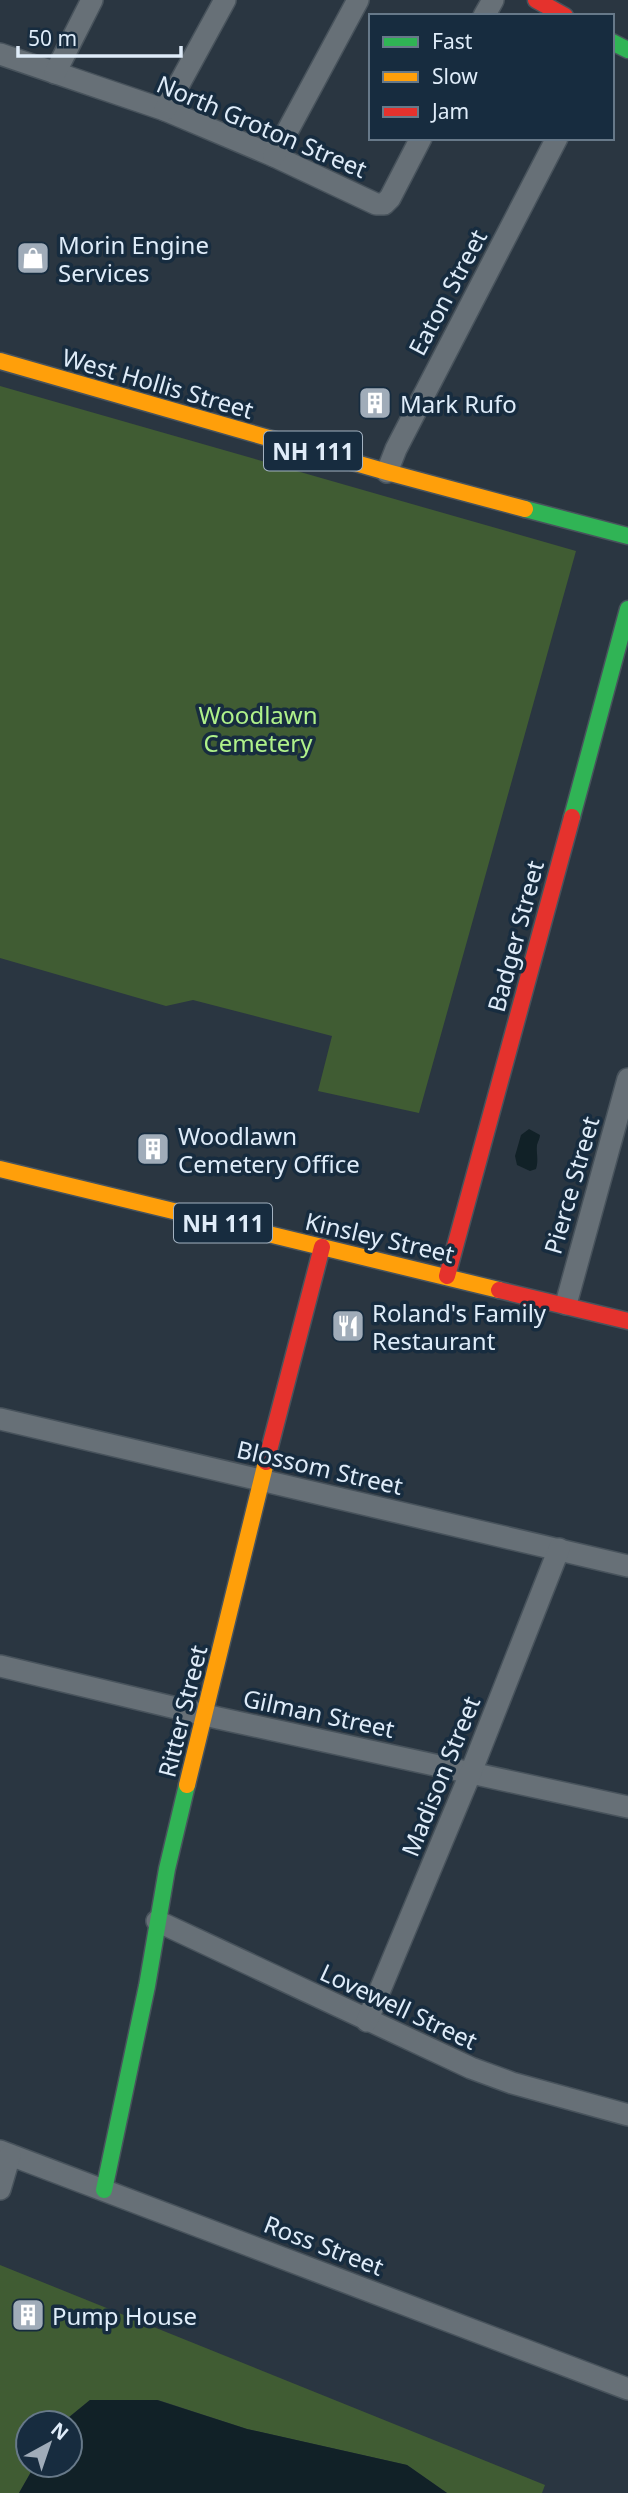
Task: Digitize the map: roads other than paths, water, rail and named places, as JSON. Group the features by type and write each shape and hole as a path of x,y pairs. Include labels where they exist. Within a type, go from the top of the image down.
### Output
{"street":[{"path":"55,73 92,0"},
{"path":"165,110 225,0"},
{"path":"274,156 358,0"},
{"path":"536,0 561,14"},
{"name":"North Groton Street","path":"0,54 165,110 274,156 376,204 384,204 390,198 420,140"},
{"name":"Eaton Street","path":"387,472 396,449 556,140"},
{"name":"West Hollis Street","path":"0,361 387,472 628,536"},
{"name":"Badger Street","path":"447,1276 628,608"},
{"name":"Pierce Street","path":"566,1304 628,1079"},
{"name":"Kinsley Street","path":"0,1169 628,1321"},
{"name":"Ritter Street","path":"104,2190 147,1986 167,1869 322,1247"},
{"name":"Blossom Street","path":"0,1419 628,1566"},
{"name":"Madison Street","path":"367,2021 471,1772 559,1549"},
{"name":"Gilman Street","path":"0,1666 205,1715 628,1807"},
{"name":"Lovewell Street","path":"157,1921 471,2068 512,2083 628,2115"},
{"path":"0,2189 5,2153"},
{"name":"Ross Street","path":"5,2153 628,2389"}],"place":[{"name":"Morin Engine Services","path":"33,258"},
{"name":"Mark Rufo","path":"375,403"},
{"name":"Woodlawn Cemetery Office","path":"153,1149"},
{"name":"Roland's Family Restaurant","path":"348,1326"},
{"name":"Pump House","path":"28,2315"}],"park label":[{"name":"Woodlawn Cemetery","path":"258,728"}]}
